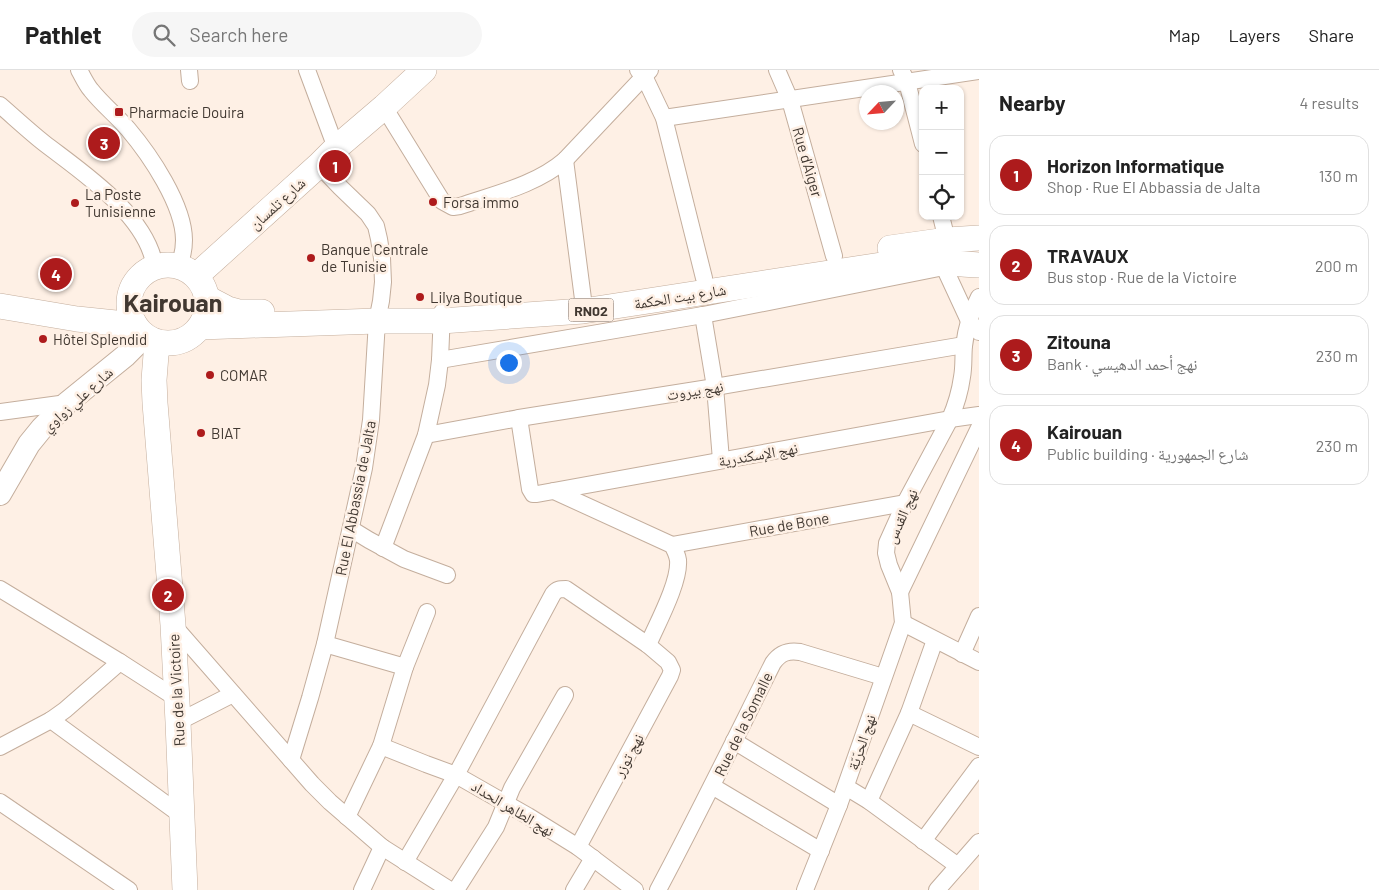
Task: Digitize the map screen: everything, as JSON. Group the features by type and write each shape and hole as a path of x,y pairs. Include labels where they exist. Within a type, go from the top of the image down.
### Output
{"main road":[{"name":"شارع تلمسان","path":"194,280 424,70"},
{"name":"شارع بيت الحكمة","path":"442,315 584,299 834,256 944,228 979,238"},
{"name":"شارع بيت الحكمة","path":"194,280 228,309 239,312 442,315 583,311 914,260 936,261 961,266"},
{"path":"0,306 77,319 146,334 169,343 181,341 192,336 200,327 205,318 207,308 194,280 167,264 144,272 136,281 131,291 130,314 146,334"},
{"name":"شارع بيت الحكمة","path":"200,327 378,315"},
{"name":"Rue de la Victoire","path":"146,334 154,380 173,625 185,890"}],"street":[{"path":"79,70 90,88 128,129 149,156 164,180 183,226 183,253 194,280"},
{"path":"308,70 328,157"},
{"name":"Rue d'Aiger","path":"777,70 790,100 834,256"},
{"path":"664,118 790,100 904,76 979,71"},
{"path":"384,108 435,192 442,201 453,207 520,185 548,173 564,160 644,72 664,118 704,278"},
{"path":"904,76 919,130"},
{"path":"0,105 112,197 136,224 146,239 153,254 155,267"},
{"name":"Rue El Abbassia de Jalta","path":"292,760 324,644 364,468 371,420 378,315 383,282 382,258 376,226 368,214 340,187 328,157"},
{"path":"564,160 584,299"},
{"path":"440,360 703,315 961,266 974,326"},
{"name":"نهج القدس","path":"900,592 889,566 886,553 888,543 905,504 950,419 959,396 964,344 974,326 979,297"},
{"path":"384,548 426,435 440,360 442,315"},
{"path":"703,315 715,387 721,460"},
{"name":"شارع علي زواوي","path":"0,494 34,438 67,403 125,356 146,334"},
{"name":"نهج بيروت","path":"426,435 964,344"},
{"path":"0,412 67,403"},
{"name":"نهج الإسكندرية","path":"519,418 530,488 533,494 537,494 979,415"},
{"name":"نهج القدس","path":"900,592 979,428"},
{"path":"405,862 456,775 553,594 557,590 566,589 648,645 673,587 678,572 677,554 672,546 554,491"},
{"name":"Rue de Bone","path":"672,546 905,504"},
{"path":"351,529 404,559 447,575"},
{"path":"0,589 120,662 177,710 233,694"},
{"name":"نهج الحرّيّة","path":"805,890 846,787 903,623 900,592"},
{"path":"347,817 381,746 405,667 427,612"},
{"path":"962,654 979,616"},
{"path":"903,623 979,662"},
{"path":"173,625 312,784 330,802 382,847 450,890"},
{"path":"869,801 909,714 935,640"},
{"path":"324,644 405,667"},
{"name":"نهج توزر","path":"578,847 670,676 672,670 668,662 648,645"},
{"name":"Rue de la Somalle","path":"658,890 773,663 779,655 794,651 800,652 883,677"},
{"path":"0,747 51,720 120,662"},
{"path":"456,890 496,827 512,788 565,694"},
{"path":"909,714 979,748"},
{"path":"51,720 181,814"},
{"path":"734,741 839,805"},
{"name":"نهج الطاهر الحداد","path":"381,746 456,775 578,847 635,890"},
{"path":"923,841 979,766"},
{"path":"712,786 821,851"},
{"path":"846,787 869,801 923,841 968,862"},
{"path":"0,802 129,890"},
{"path":"937,890 968,862 979,842"},
{"path":"362,890 382,847"},
{"path":"574,890 593,858"}],"place":[{"name":"Pharmacie Douira","path":"119,112"},
{"name":"Zitouna","path":"104,143"},
{"name":"Horizon Informatique","path":"335,166"},
{"name":"Forsa immo","path":"433,202"},
{"name":"La Poste Tunisienne","path":"75,203"},
{"name":"Banque Centrale de Tunisie","path":"311,258"},
{"name":"Kairouan","path":"56,274"},
{"name":"Lilya Boutique","path":"420,297"},
{"name":"Hôtel Splendid","path":"43,339"},
{"name":"COMAR","path":"210,375"},
{"name":"BIAT","path":"201,433"},
{"name":"TRAVAUX","path":"168,595"}],"district":[{"name":"Kairouan","path":"173,302"}]}
